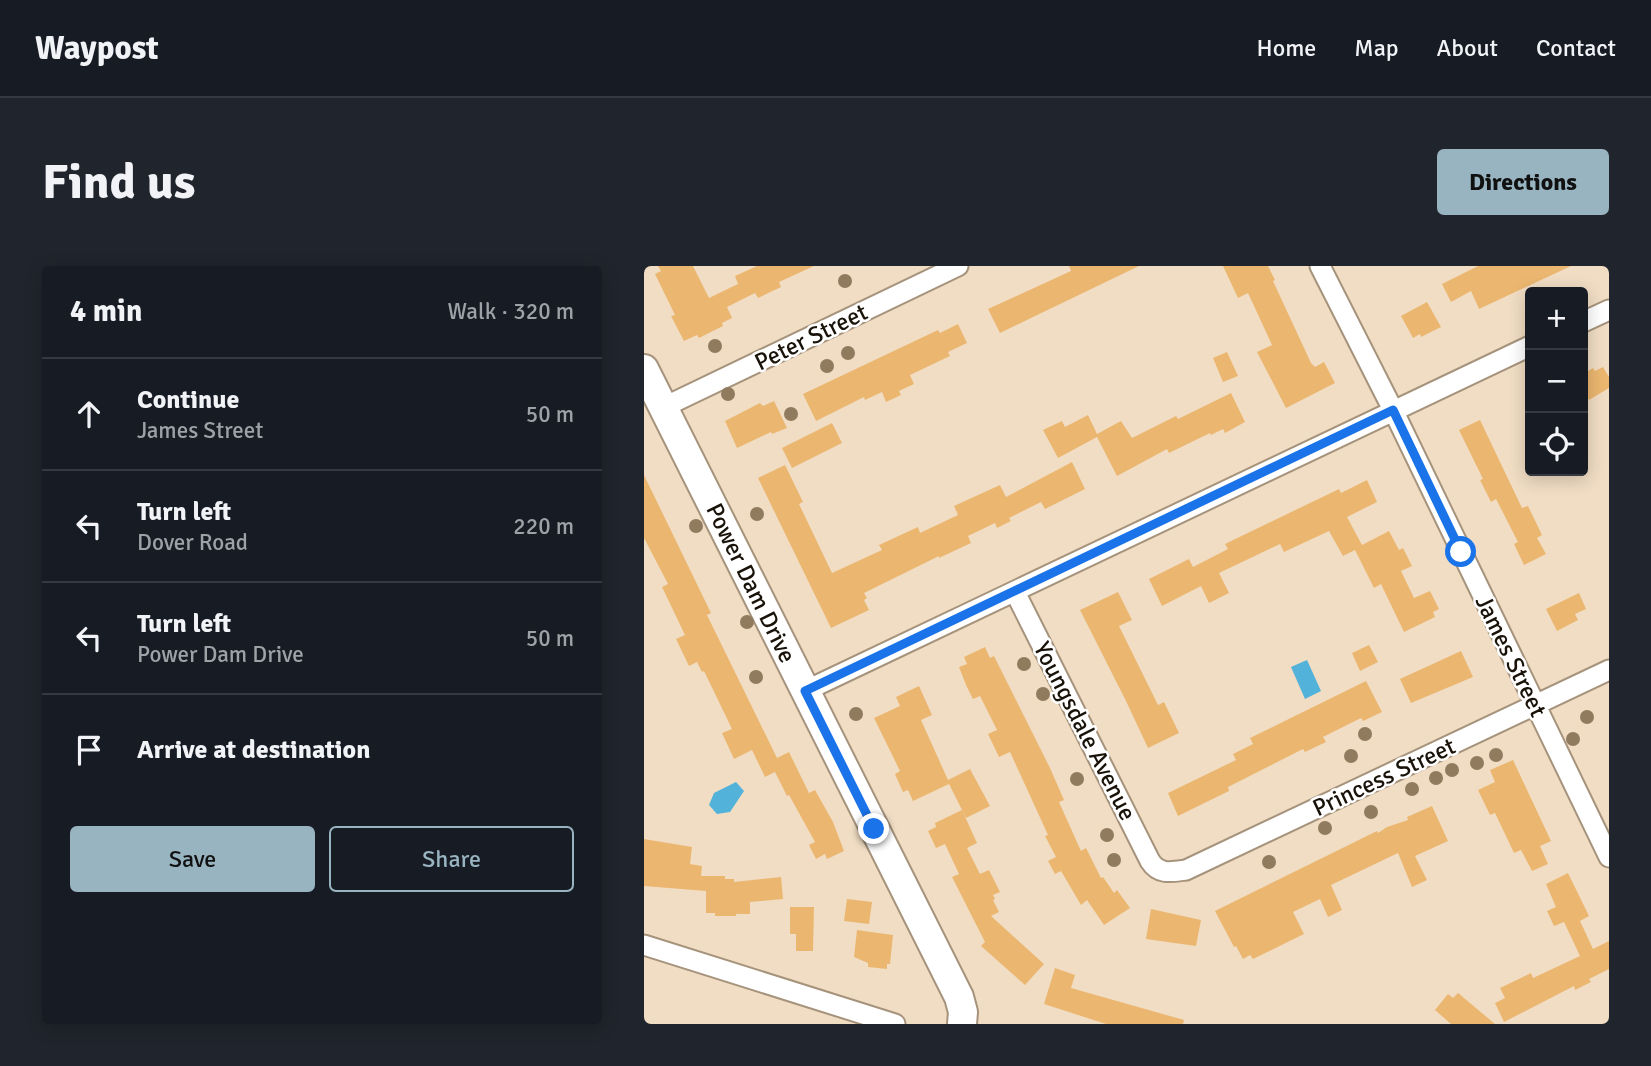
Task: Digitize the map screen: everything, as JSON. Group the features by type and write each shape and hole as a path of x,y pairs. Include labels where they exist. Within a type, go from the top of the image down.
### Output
{"main road":[{"name":"Power Dam Drive","path":"644,369 959,998 963,1012 962,1024"}],"street":[{"name":"Peter Street","path":"664,407 958,266"},
{"name":"James Street","path":"1320,266 1393,410 1609,857"},
{"path":"1588,320 1609,310"},
{"path":"805,691 1525,348"},
{"name":"Youngsdale Avenue","path":"1015,592 1155,869"},
{"name":"Princess Street","path":"1155,869 1164,872 1186,870 1609,670"},
{"path":"644,945 895,1024"}],"water":[{"path":"1307,660 1321,691 1305,699 1291,667"},
{"path":"736,782 744,791 730,812 717,814 709,805 714,793"}],"building":[{"path":"658,266 693,266 709,298 738,284 735,276 757,266 814,266 779,282 781,287 758,298 755,293 727,307 732,318 722,323 723,326 699,338 697,335 684,341 655,274 661,271"},
{"path":"1069,266 1139,266 1000,333 988,309 1071,271"},
{"path":"1223,266 1268,266 1311,363 1315,367 1324,362 1335,383 1286,408 1257,352 1272,345 1248,293 1238,298"},
{"path":"1478,266 1571,266 1479,309 1471,291 1451,302 1442,284"},
{"path":"1427,302 1441,327 1413,338 1401,316"},
{"path":"958,324 967,343 948,352 950,356 910,375 914,384 899,391 901,395 886,402 882,392 865,400 864,397 816,421 803,394 938,330 940,333"},
{"path":"1227,352 1238,376 1223,382 1213,358"},
{"path":"1603,367 1609,377 1609,388 1589,400 1588,371 1593,368 1595,371"},
{"path":"1231,393 1245,422 1225,433 1223,429 1211,435 1210,433 1169,453 1167,449 1117,476 1097,437 1058,458 1043,430 1062,421 1065,427 1088,415 1097,434 1121,421 1132,438"},
{"path":"774,401 787,428 772,434 771,432 737,448 725,421 760,403 763,406"},
{"path":"1480,420 1522,508 1528,506 1542,535 1537,538 1546,554 1524,565 1514,544 1518,542 1496,499 1491,502 1459,430"},
{"path":"832,423 842,443 792,468 782,448"},
{"path":"1072,462 1085,489 1045,509 1041,502 1009,518 1011,521 997,528 995,523 968,536 971,543 864,593 869,610 831,628 758,478 785,465 803,502 799,504 832,573 882,550 879,545 918,527 920,533 958,515 954,506 1000,485 1006,497"},
{"path":"644,475 711,613 707,615 777,758 789,752 809,793 815,790 833,822 844,851 827,859 825,854 816,859 809,845 815,842 775,772 765,777 752,750 734,759 722,733 732,729 704,671 702,672 697,662 689,666 676,639 685,635 662,587 668,584 644,538"},
{"path":"1367,480 1377,502 1347,517 1362,545 1389,531 1399,550 1403,548 1412,566 1401,571 1414,598 1430,591 1439,609 1433,612 1435,617 1404,632 1381,584 1374,588 1355,550 1343,556 1329,531 1284,552 1280,544 1219,573 1229,593 1209,603 1201,586 1162,606 1149,579 1189,559 1193,567 1228,549 1225,544 1339,489 1341,493"},
{"path":"1118,592 1132,620 1119,626 1158,705 1164,702 1179,733 1148,748 1080,610"},
{"path":"1579,593 1586,609 1575,614 1578,620 1557,631 1546,609"},
{"path":"1369,645 1378,662 1360,671 1352,653"},
{"path":"985,647 990,658 994,656 1050,768 1064,800 1059,802 1081,851 1086,848 1101,878 1103,877 1114,893 1117,890 1130,908 1104,925 1087,900 1081,905 1061,871 1055,874 1048,861 1056,857 1045,836 1048,835 1010,752 999,757 988,734 997,730 980,696 973,699 966,685 959,667 967,664 964,657"},
{"path":"1461,651 1473,677 1411,703 1400,679"},
{"path":"1366,681 1382,712 1363,721 1361,718 1323,737 1326,742 1305,752 1303,749 1178,816 1168,793 1236,760 1233,754 1253,744 1250,738"},
{"path":"919,686 932,715 921,720 948,780 970,769 990,806 966,818 949,784 913,801 908,790 903,792 895,774 900,771 874,718 900,706 896,697"},
{"path":"1513,760 1551,841 1540,846 1548,864 1532,871 1521,850 1514,853 1495,813 1490,815 1478,790 1495,782 1490,770"},
{"path":"1432,806 1448,841 1415,856 1427,880 1412,887 1398,853 1331,885 1342,910 1328,917 1320,899 1293,912 1304,934 1253,959 1250,955 1243,959 1215,911 1377,831 1378,833 1408,820 1407,817"},
{"path":"962,810 977,843 967,848 980,874 989,870 1000,892 993,895 999,912 991,916 1044,964 1025,985 981,946 985,942 952,877 959,874 945,844 936,848 928,831 936,827 935,823"},
{"path":"644,839 692,847 690,864 702,866 701,876 725,876 725,879 734,879 734,882 781,877 783,899 750,902 750,914 715,916 715,913 706,913 706,891 644,886"},
{"path":"1568,873 1589,916 1580,921 1593,949 1609,941 1609,969 1589,979 1591,982 1575,990 1574,986 1504,1022 1495,1003 1505,998 1500,988 1531,973 1533,978 1580,956 1564,922 1554,926 1547,911 1556,907 1546,884"},
{"path":"847,899 872,902 869,924 844,921"},
{"path":"790,907 814,907 813,951 796,951 796,934 790,934"},
{"path":"1151,909 1201,920 1196,946 1146,939"},
{"path":"857,930 893,935 887,969 868,967 868,963 854,957"},
{"path":"1055,968 1075,975 1071,988 1184,1020 1183,1024 1106,1024 1044,1004"},
{"path":"1458,993 1495,1024 1451,1024 1435,1010 1448,994 1453,998"}],"route":[{"path":"874,829 805,691 1393,410 1461,552"}]}
